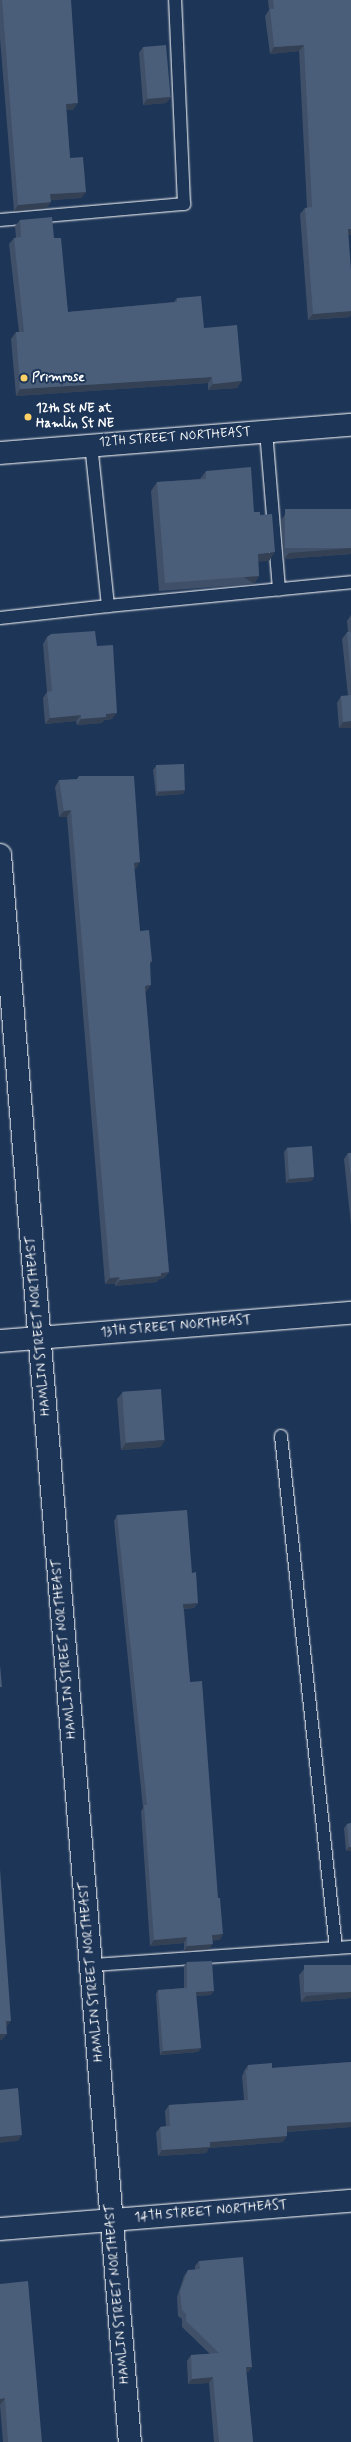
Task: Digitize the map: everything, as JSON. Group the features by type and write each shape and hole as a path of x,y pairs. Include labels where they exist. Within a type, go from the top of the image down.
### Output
{"street":[{"name":"12TH STREET NORTHEAST","path":"0,453 92,444 351,425"},
{"name":"HAMLIN STREET NORTHEAST","path":"0,855 3,943 40,1339 130,2442"},
{"name":"13TH STREET NORTHEAST","path":"0,1341 351,1313"},
{"name":"14TH STREET NORTHEAST","path":"0,2229 351,2201"}],"lane":[{"path":"0,220 184,204 175,0"},
{"path":"266,431 279,589"},
{"path":"92,444 108,606"},
{"path":"0,618 351,582"},
{"path":"281,1436 336,1948"},
{"path":"92,1965 351,1947"}],"building":[{"path":"2,0 71,0 78,103 66,104 70,158 83,157 86,192 50,194 51,202 18,205"},
{"path":"273,0 351,0 351,229 348,229 351,270 351,311 313,314 305,208 312,207 304,45 274,47 270,9 274,9"},
{"path":"166,45 171,97 148,99 143,47"},
{"path":"52,217 54,238 61,238 68,312 177,302 177,298 201,296 204,328 237,325 242,381 213,384 212,377 20,389 16,332 24,332 14,238 21,237 20,220"},
{"path":"251,467 254,512 260,512 260,515 272,514 275,552 258,554 259,576 165,583 157,482 206,479 206,471"},
{"path":"285,509 351,509 351,548 285,548"},
{"path":"95,631 97,646 113,645 117,713 106,714 106,717 81,719 81,715 50,718 47,692 52,691 47,637 51,634"},
{"path":"347,632 351,632 351,677"},
{"path":"351,695 351,721 343,722 341,696"},
{"path":"184,764 185,790 157,791 156,765"},
{"path":"79,776 134,776 140,862 134,863 140,931 149,930 152,961 150,961 151,985 145,986 169,1272 161,1273 161,1276 120,1280 119,1277 110,1278 71,810 64,811 59,780 77,779"},
{"path":"312,1146 314,1177 289,1179 287,1148"},
{"path":"348,1153 351,1153 351,1179"},
{"path":"161,1389 165,1440 126,1443 122,1392"},
{"path":"187,1510 192,1573 196,1572 198,1603 183,1604 190,1682 202,1681 218,1898 220,1898 223,1934 212,1935 213,1944 187,1946 187,1937 154,1940 144,1805 147,1805 117,1515"},
{"path":"0,1665 2,1687 0,1687"},
{"path":"351,1823 351,1847 349,1847 347,1824"},
{"path":"0,1869 11,2021 6,2021 7,2034 0,2034"},
{"path":"212,1961 214,1991 196,1992 201,2048 163,2051 158,1990 187,1988 187,1962"},
{"path":"304,1965 351,1965 351,1992 304,1992"},
{"path":"351,2062 351,2122 287,2126 287,2136 210,2142 210,2147 162,2150 160,2127 170,2126 169,2105 248,2100 246,2070 248,2070 248,2065 272,2063 272,2068"},
{"path":"18,2088 22,2135 0,2137 0,2090"},
{"path":"243,2257 252,2367 246,2367 253,2442 219,2442 213,2377 192,2379 191,2355 219,2353 186,2321 186,2314 182,2310 180,2291 188,2270 200,2269 199,2261"},
{"path":"28,2281 42,2442 8,2442 5,2398 0,2399 0,2284"}],"place":[{"name":"Primrose","path":"24,378"},
{"name":"12th St NE at Hamlin St NE","path":"28,417"}]}
